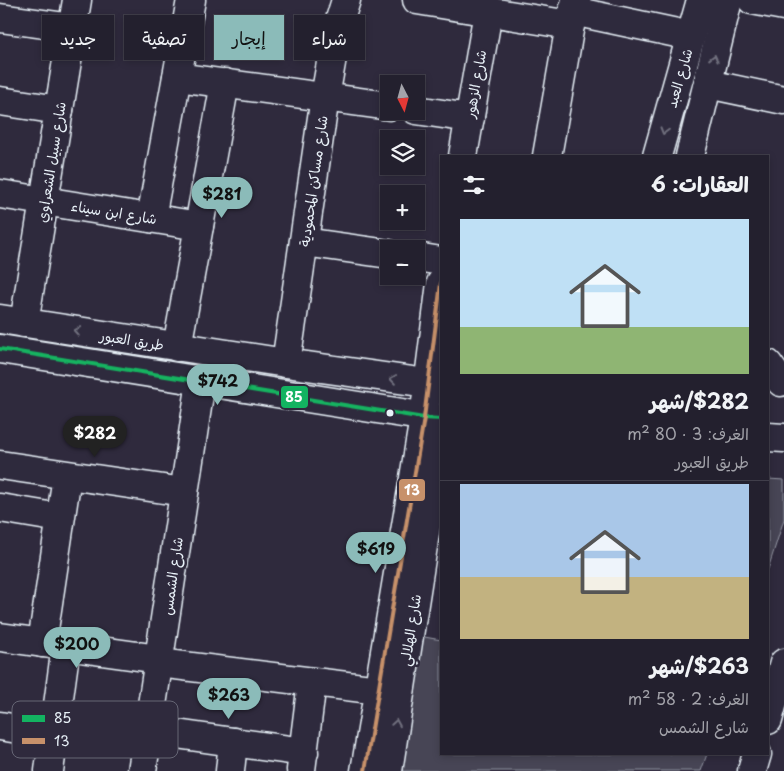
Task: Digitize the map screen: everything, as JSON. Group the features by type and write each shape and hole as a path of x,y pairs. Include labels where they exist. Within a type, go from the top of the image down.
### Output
{"street":[{"name":"شارع سبيل الشعراوي","path":"75,15 77,0"},
{"path":"151,218 191,0"},
{"name":"شارع مساكن المحمودية","path":"286,364 325,97 337,29 346,0"},
{"path":"417,0 488,12 573,12 691,36"},
{"name":"شارع العبد","path":"657,155 701,0"},
{"name":"شارع العبد","path":"690,155 728,0"},
{"path":"752,0 784,6"},
{"name":"شارع الزهور","path":"463,155 488,12"},
{"path":"547,155 573,12"},
{"path":"0,18 42,24"},
{"name":"شارع سبيل الشعراوي","path":"12,321 44,201 68,60"},
{"path":"177,77 380,105"},
{"path":"177,347 225,83"},
{"path":"708,84 784,100"},
{"path":"0,101 59,110"},
{"path":"425,111 470,118"},
{"name":"شارع ابن سيناء","path":"0,194 199,226"},
{"path":"304,242 380,253"},
{"path":"425,258 440,261"},
{"path":"435,385 440,300"},
{"name":"طريق العبور","path":"12,321 286,364 435,385"},
{"path":"0,349 201,381 435,422"},
{"name":"شارع الشمس","path":"153,701 201,381"},
{"name":"شارع الهلالي","path":"388,771 435,422 435,385"},
{"name":"شارع الهلالي","path":"365,771 379,690 435,422"},
{"path":"769,437 784,438"},
{"path":"0,465 184,492"},
{"path":"54,701 54,645 60,518 67,476"},
{"path":"0,508 60,518"},
{"path":"0,637 159,661 379,690"},
{"path":"769,716 784,663"},
{"path":"178,734 234,742 302,761 312,682"},
{"path":"230,771 234,742"},
{"path":"752,771 758,755"},
{"path":"49,771 51,758"},
{"name":"شارع الشمس","path":"142,771 144,758"}],"shaded area":[{"path":"769,479 784,480 784,519 769,566"},
{"path":"419,636 440,640 440,755 707,755 701,771 401,771"}],"transit line":[{"name":"13","path":"365,771 424,418 440,291"},
{"name":"85","path":"0,349 424,418 440,419"}]}
